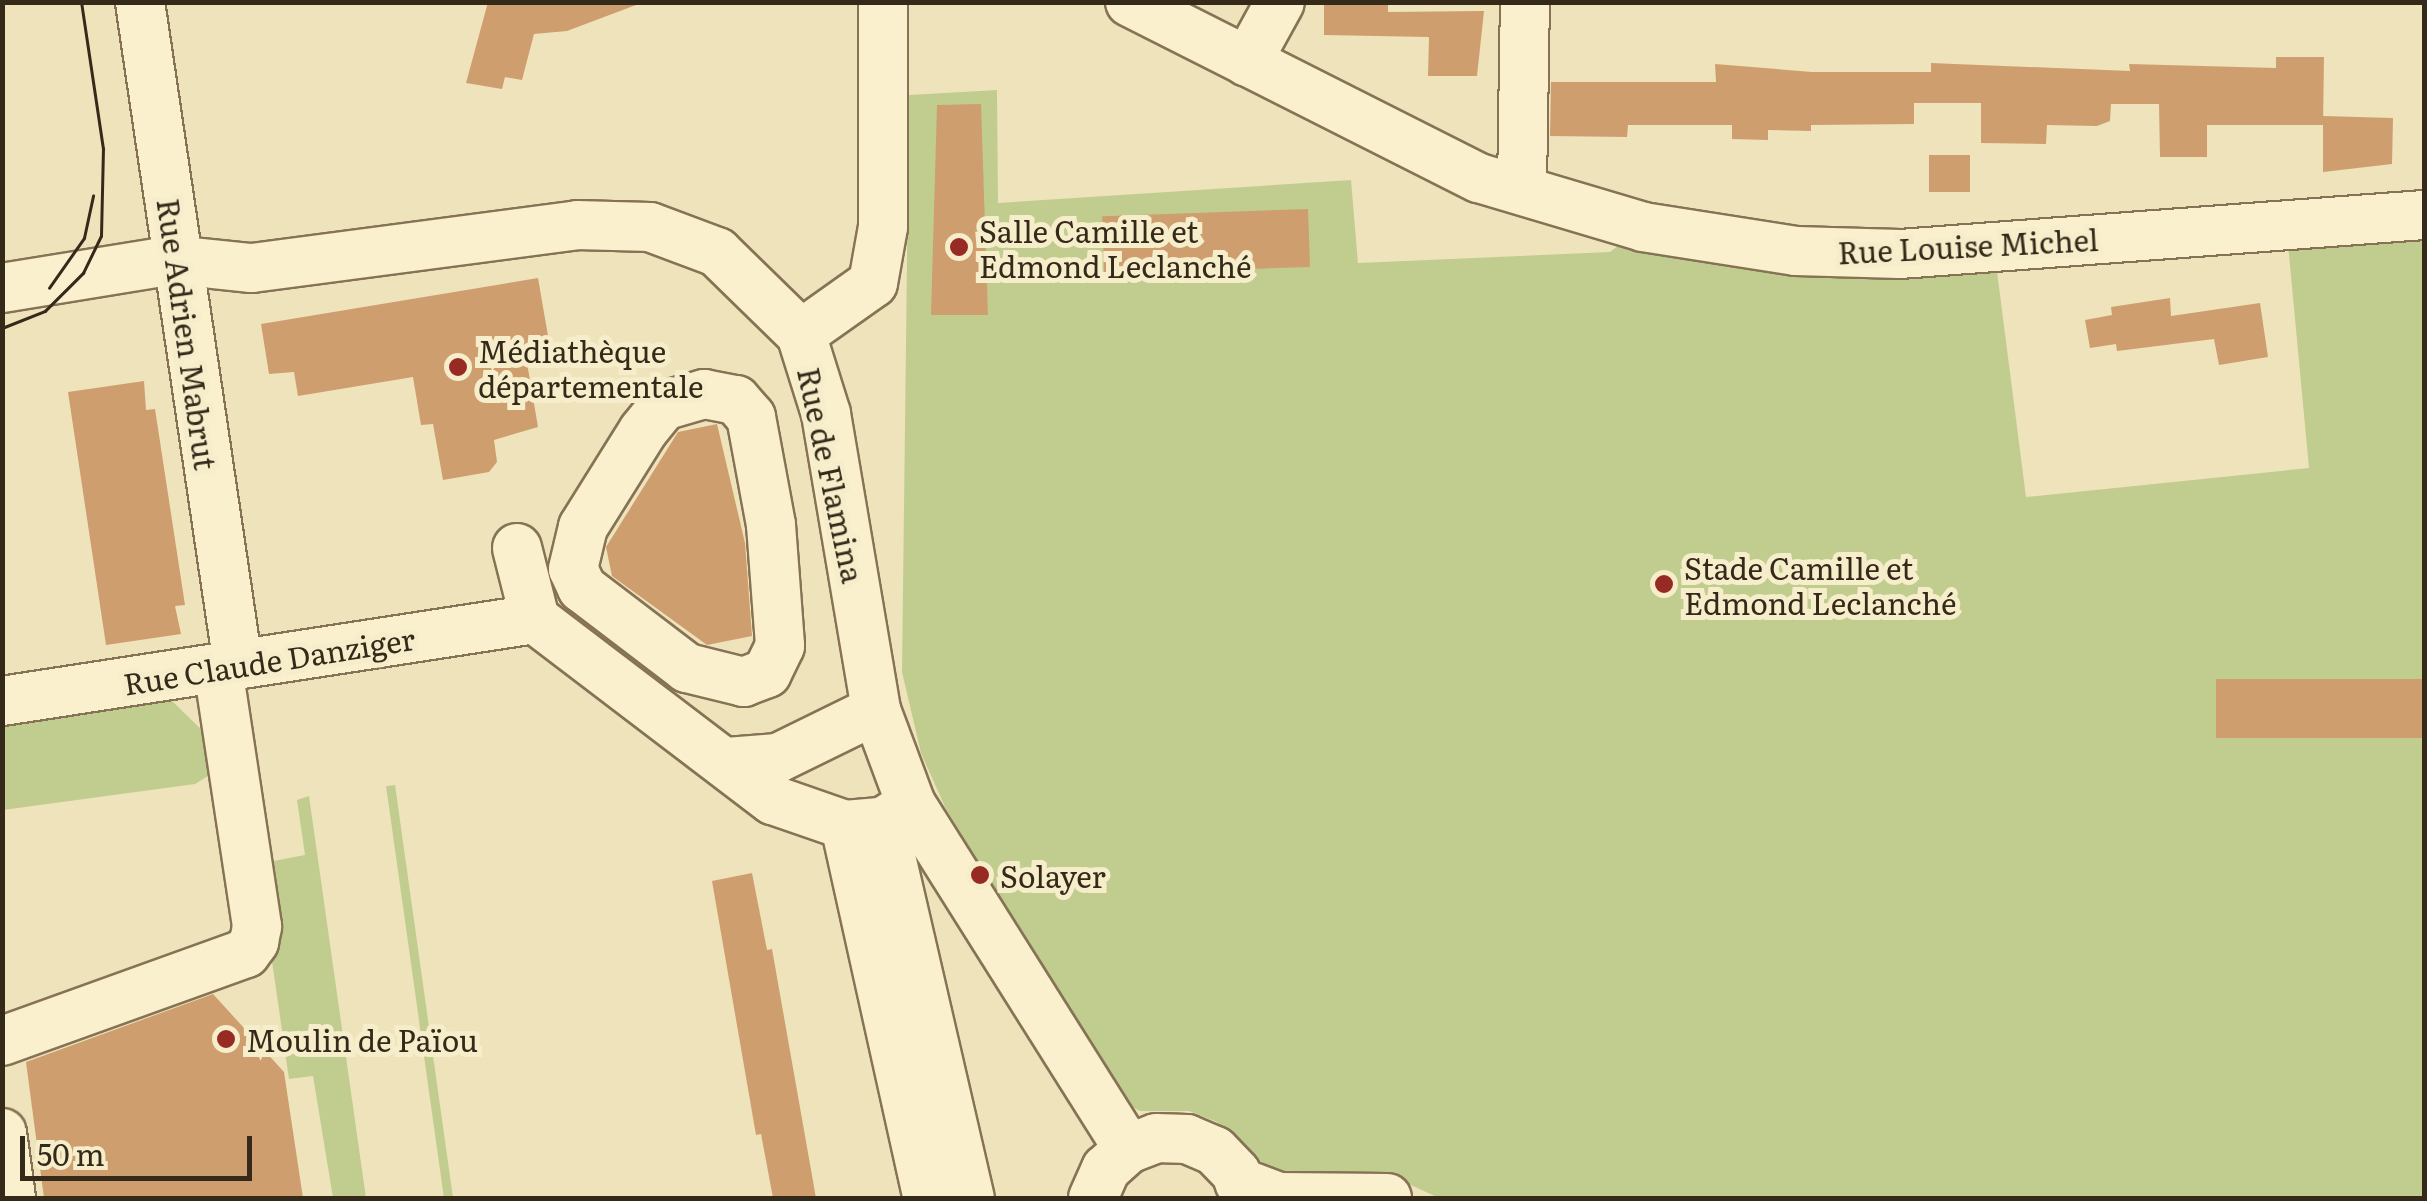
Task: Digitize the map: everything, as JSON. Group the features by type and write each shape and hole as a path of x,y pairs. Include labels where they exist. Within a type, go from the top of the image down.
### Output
{"street":[{"name":"Rue Adrien Mabrut","path":"2,1041 246,953 254,942 257,926 228,666 140,2"},
{"path":"801,334 873,284 883,227 883,2"},
{"name":"Rue Louise Michel","path":"1130,2 1479,178 1643,227 1796,251 1900,254 2424,216"},
{"path":"1246,62 1280,2"},
{"path":"1522,188 1525,2"},
{"name":"Rue de Flamina","path":"2,288 174,260 252,268 576,225 650,227 716,252 801,334 826,414 876,710 880,817 1128,1149"},
{"path":"704,394 736,400 752,416 771,525 780,646 768,672 744,682 687,668 582,588 574,568 582,527 663,406 704,394"},
{"path":"771,525 844,516"},
{"path":"574,568 522,560 535,618 774,800 880,817"},
{"name":"Rue Claude Danziger","path":"2,700 535,618"},
{"path":"727,762 778,758 876,710"},
{"path":"880,817 928,1198"},
{"path":"880,817 970,1198"},
{"path":"2,1133 11,1198"},
{"path":"1093,1198 1106,1169 1128,1149 1156,1138 1187,1139 1215,1151 1242,1190 1279,1197 1387,1198"}],"green space":[{"name":"Stade Camille et Edmond Leclanché","path":"997,90 998,203 1351,180 1358,263 1610,252 1643,227 1994,248 2026,497 2309,468 2286,223 2424,215 2424,1198 1439,1198 1400,1180 1366,1175 1275,1174 1217,1122 1189,1111 1140,1111 1124,1103 945,807 921,753 902,672 909,95"},
{"path":"171,700 208,736 216,771 195,784 3,810 2,725"},
{"path":"395,785 453,1198 444,1198 386,786"},
{"path":"309,796 366,1198 333,1198 313,1076 289,1079 258,864 305,855 297,800"}],"building":[{"path":"488,2 636,5 567,31 534,34 522,80 505,77 502,89 466,83"},
{"path":"1324,2 1388,2 1388,12 1484,11 1477,76 1428,76 1429,37 1324,35"},
{"path":"2276,57 2324,57 2323,125 2207,125 2207,157 2160,157 2159,104 2111,104 2110,121 2097,126 2047,125 2046,144 1981,143 1981,103 1914,103 1914,124 1811,125 1811,131 1768,130 1768,140 1732,139 1732,125 1628,125 1627,137 1550,136 1551,82 1716,82 1715,64 1812,72 1931,72 1931,63 2130,71 2129,64 2276,68"},
{"name":"Salle Camille et Edmond Leclanché","path":"981,104 988,315 931,315 937,105"},
{"path":"2323,116 2393,118 2392,164 2323,172"},
{"path":"1929,155 1970,155 1970,192 1929,192"},
{"path":"1308,209 1310,267 1104,274 1102,216"},
{"name":"Médiathèque départementale","path":"538,278 551,353 526,357 538,427 494,440 497,462 489,472 443,480 433,424 421,425 413,377 298,396 294,372 269,374 261,324"},
{"path":"2170,298 2171,316 2260,303 2268,357 2219,365 2214,339 2117,351 2116,344 2090,348 2085,320 2112,315 2111,307"},
{"path":"144,381 146,410 155,409 185,605 175,606 181,634 106,645 68,392"},
{"path":"717,424 745,543 752,636 707,645 612,576 606,547 678,432"},
{"path":"2216,679 2424,679 2424,738 2216,738"},
{"path":"752,873 767,950 772,949 816,1198 773,1198 761,1134 756,1135 712,881"},
{"path":"213,994 284,1072 303,1198 44,1198 26,1062"}],"tram line":[{"path":"2,328 45,311 83,273 101,236 103,149 81,2"},
{"path":"49,288 84,238 93,196"}],"place":[{"name":"Salle Camille et Edmond Leclanché","path":"959,247"},
{"name":"Médiathèque départementale","path":"458,367"},
{"name":"Stade Camille et Edmond Leclanché","path":"1664,584"},
{"name":"Solayer","path":"980,875"},
{"name":"Moulin de Païou","path":"226,1039"}]}
